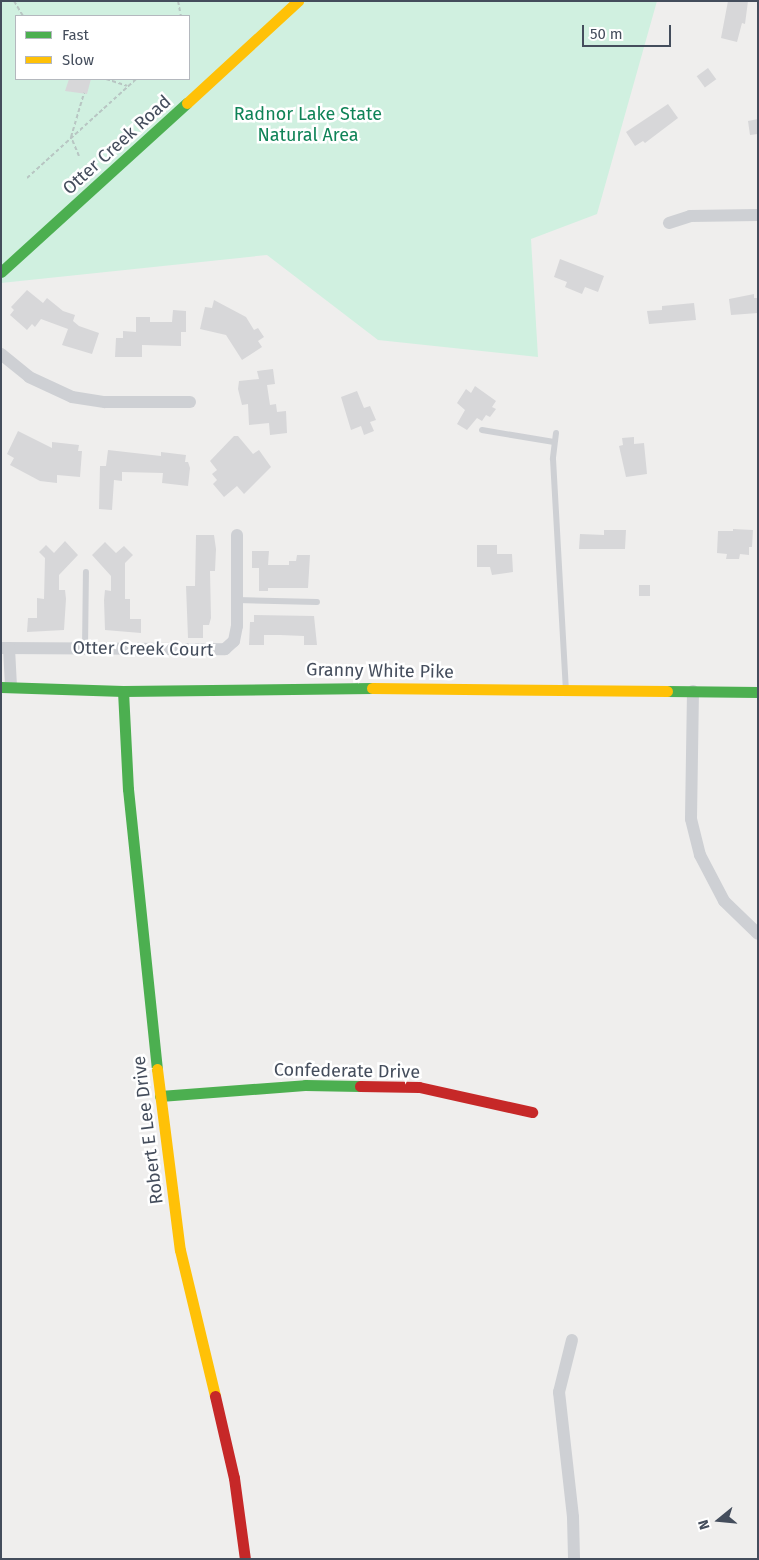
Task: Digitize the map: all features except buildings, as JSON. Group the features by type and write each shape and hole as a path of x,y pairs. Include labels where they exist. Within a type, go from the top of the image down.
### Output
{"street":[{"name":"Otter Creek Road","path":"1,272 298,1"},
{"path":"669,222 690,216 758,215"},
{"path":"1,354 35,381 72,396 105,402 190,402"},
{"name":"Otter Creek Court","path":"5,648 225,649 231,646 236,634 237,535"},
{"path":"5,648 6,687"},
{"name":"Granny White Pike","path":"6,687 123,691 297,687 566,692 758,692"},
{"name":"Robert E Lee Drive","path":"123,691 126,772 160,1096 180,1250 234,1478 245,1559"},
{"path":"693,691 691,819 700,855 724,901 758,934"},
{"name":"Confederate Drive","path":"160,1096 305,1084 418,1087 532,1112"},
{"path":"572,1340 559,1392 573,1517 574,1559"}],"lane":[{"path":"482,430 554,442"},
{"path":"556,433 554,442 566,692"},
{"path":"85,649 86,572"},
{"path":"237,600 317,602"}],"path":[{"path":"14,1 22,15"},
{"path":"178,1 180,15"},
{"path":"109,80 128,86"},
{"path":"27,178 135,80"},
{"path":"79,156 71,137 84,94"}],"green space":[{"name":"Radnor Lake State Natural Area","path":"1,1 657,1 597,214 531,239 538,357 378,340 267,255 1,283"}],"traffic: fast":[{"path":"1,272 187,103"},
{"path":"1,687 123,691 372,688"},
{"path":"123,691 128,789 157,1069"},
{"path":"667,691 758,692"},
{"path":"160,1096 305,1085 360,1086"}],"traffic: slow":[{"path":"187,103 298,1"},
{"path":"372,688 667,691"},
{"path":"157,1069 180,1250 215,1396"}],"traffic: jam":[{"path":"360,1086 419,1087 532,1112"},
{"path":"215,1396 234,1478 245,1559"}]}
